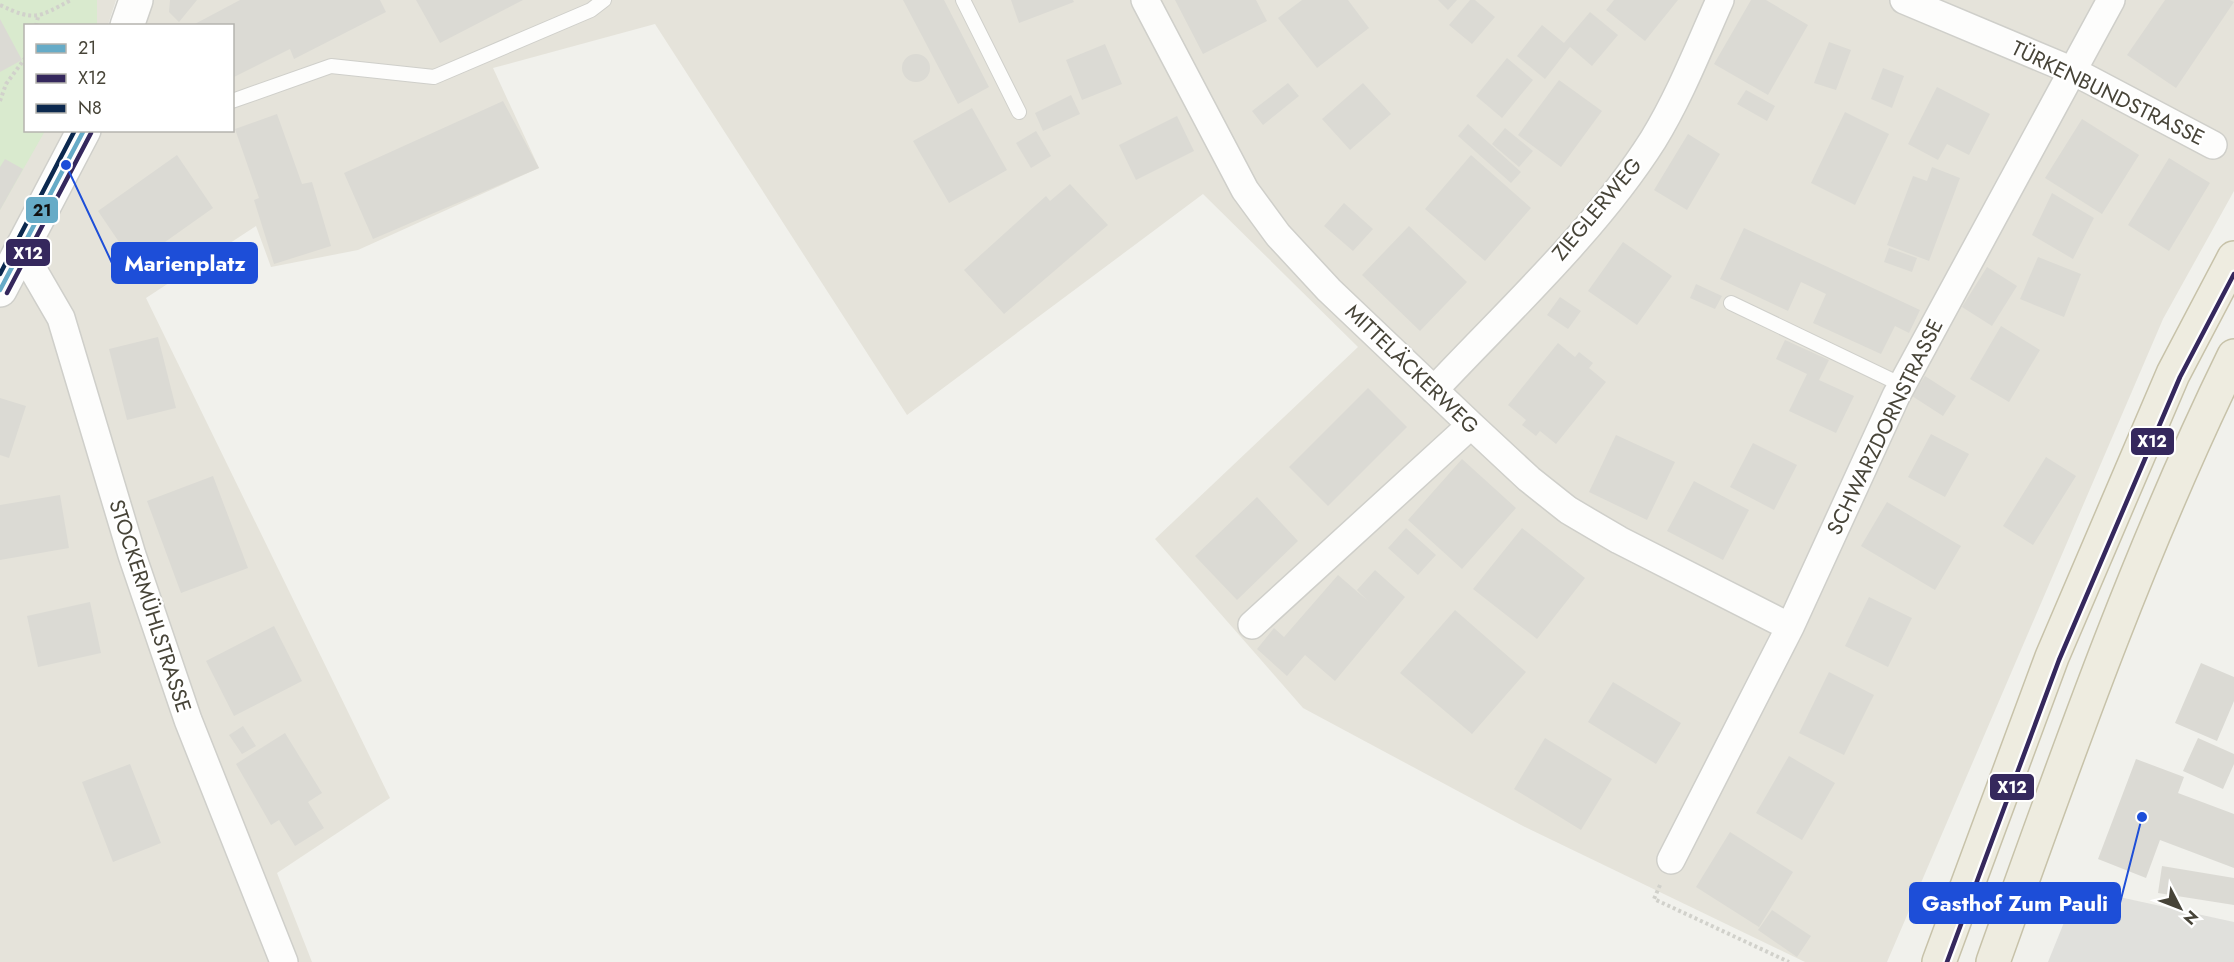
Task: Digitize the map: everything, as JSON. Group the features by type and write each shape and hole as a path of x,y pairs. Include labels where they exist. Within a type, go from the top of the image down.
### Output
{"highway":[{"path":"1939,962 2052,657 2173,374 2234,258"},
{"path":"1993,962 2123,608 2202,421 2234,356"}],"street":[{"path":"128,24 135,0"},
{"name":"MITTELÄCKERWEG","path":"1144,0 1245,190 1278,235 1329,290 1529,479 1568,510 1619,540 1790,627"},
{"name":"ZIEGLERWEG","path":"1434,390 1613,194 1653,139 1680,88 1720,0"},
{"name":"TÜRKENBUNDSTRASSE","path":"1904,0 2073,71 2213,145"},
{"name":"SCHWARZDORNSTRASSE","path":"1671,860 1790,627 1902,385 2111,0"},
{"path":"0,290 83,132"},
{"name":"STOCKERMÜHLSTRASSE","path":"21,249 61,318 132,555 188,720 284,962"},
{"path":"1252,625 1471,425"}],"lane":[{"path":"234,100 331,66 434,77 591,10 604,0"},
{"path":"963,0 1019,112"},
{"path":"1731,303 1902,385"}],"path":[{"path":"0,5 19,14 38,17 71,0"},
{"path":"36,24 38,17"},
{"path":"0,100 6,84 24,60"},
{"path":"1671,860 1654,899 1789,962"}],"shaded area":[{"path":"0,0 116,0 108,24 24,24 24,132 234,132 234,24 135,24 147,0 2234,0 2234,191 2163,319 1887,962 1805,962 1523,826 1303,708 1155,539 1358,347 1203,194 907,415 655,24 493,68 539,168 358,250 271,267 256,226 146,298 390,798 277,873 312,962 0,962"},
{"path":"2078,888 2234,922 2234,962 2048,962"}],"green space":[{"path":"0,0 97,0 97,24 24,24 24,132 44,132 0,210"}],"building":[{"path":"170,0 197,0 179,22 169,12"},
{"path":"240,0 380,0 386,12 294,59 290,49 234,77 234,24 195,24"},
{"path":"416,0 523,0 440,43"},
{"path":"903,0 944,0 989,87 958,104"},
{"path":"1011,0 1073,0 1074,2 1019,23"},
{"path":"1175,0 1256,0 1267,21 1203,54"},
{"path":"1302,0 1348,0 1369,28 1317,68 1278,18"},
{"path":"1438,0 1457,0 1448,10"},
{"path":"1470,0 1475,0 1495,17 1472,44 1449,25"},
{"path":"1614,0 1678,0 1645,41 1606,10"},
{"path":"1751,0 1766,0 1808,25 1768,95 1714,64"},
{"path":"2165,0 2230,0 2234,2 2176,88 2127,55"},
{"path":"1590,12 1618,35 1592,66 1570,47 1545,79 1517,56 1542,25 1564,43"},
{"path":"0,19 22,60 0,72"},
{"path":"1829,42 1851,50 1836,90 1814,83"},
{"path":"1105,44 1122,84 1082,100 1066,60"},
{"path":"916,54 926,58 930,68 926,78 916,82 906,78 902,68 906,58"},
{"path":"1507,58 1533,80 1502,118 1476,96"},
{"path":"1883,68 1904,76 1892,108 1871,99"},
{"path":"1559,80 1602,111 1561,167 1518,135"},
{"path":"1288,83 1299,96 1263,125 1252,111"},
{"path":"1363,83 1391,114 1350,150 1322,119"},
{"path":"1937,87 1990,114 1969,155 1947,144 1938,160 1908,144"},
{"path":"1746,90 1775,106 1767,121 1737,104"},
{"path":"1071,95 1080,114 1043,131 1035,113"},
{"path":"503,101 539,168 373,239 344,173"},
{"path":"972,108 1007,170 949,203 913,141"},
{"path":"1845,112 1889,134 1855,205 1811,183"},
{"path":"277,114 302,184 312,182 331,246 274,264 254,200 259,198 235,129"},
{"path":"1177,116 1194,151 1136,180 1119,145"},
{"path":"2082,119 2139,155 2102,214 2045,178"},
{"path":"1468,124 1521,172 1511,183 1458,136"},
{"path":"1505,128 1533,151 1519,167 1492,144"},
{"path":"1036,131 1051,156 1031,168 1016,143"},
{"path":"1688,134 1720,154 1687,210 1654,190"},
{"path":"177,155 213,208 134,264 98,211"},
{"path":"1471,155 1531,208 1485,261 1425,209"},
{"path":"2169,158 2210,183 2169,251 2128,225"},
{"path":"5,159 23,169 0,210 0,167"},
{"path":"1932,167 1960,178 1929,261 1887,245 1913,176 1927,181"},
{"path":"1070,184 1108,225 1004,314 964,270 1046,196 1050,201"},
{"path":"2052,193 2094,218 2073,259 2032,235"},
{"path":"1344,203 1373,229 1353,251 1324,226"},
{"path":"1409,226 1467,282 1420,331 1362,275"},
{"path":"1744,228 1920,310 1909,333 1895,326 1881,354 1813,323 1826,294 1801,282 1788,311 1720,279"},
{"path":"1623,242 1672,276 1637,325 1588,291"},
{"path":"1889,248 1917,258 1912,272 1884,262"},
{"path":"2038,257 2081,274 2064,317 2020,299"},
{"path":"1987,267 2017,286 1992,326 1962,307"},
{"path":"1696,284 1722,296 1715,309 1690,298"},
{"path":"1560,297 1581,311 1568,329 1547,315"},
{"path":"2001,326 2040,350 2009,402 1970,379"},
{"path":"158,337 176,408 127,420 109,349"},
{"path":"1785,340 1829,360 1819,380 1854,396 1836,433 1789,411 1807,374 1776,359"},
{"path":"1558,343 1575,357 1579,352 1593,363 1589,368 1606,382 1556,444 1540,431 1536,436 1522,425 1526,420 1508,405"},
{"path":"1925,376 1956,396 1943,416 1912,396"},
{"path":"1368,388 1407,427 1328,506 1289,467"},
{"path":"0,398 26,406 9,458 0,455"},
{"path":"1931,434 1969,454 1945,497 1908,477"},
{"path":"1616,435 1675,462 1647,520 1589,492"},
{"path":"1753,443 1797,465 1774,510 1730,487"},
{"path":"2046,457 2076,476 2033,545 2003,526"},
{"path":"1462,459 1516,508 1462,569 1408,520"},
{"path":"213,476 248,568 181,593 147,501"},
{"path":"1694,481 1749,510 1723,560 1667,531"},
{"path":"60,495 69,548 0,560 0,505"},
{"path":"1257,497 1298,541 1237,600 1195,556"},
{"path":"1887,502 1961,546 1935,590 1861,546"},
{"path":"1406,528 1436,555 1418,575 1388,548"},
{"path":"1522,528 1585,578 1537,639 1473,589"},
{"path":"1375,570 1405,597 1335,681 1305,655 1287,676 1257,649 1274,628 1284,637 1338,575 1368,601 1357,590"},
{"path":"1869,597 1912,618 1888,667 1845,646"},
{"path":"90,602 101,653 38,667 27,616"},
{"path":"1455,610 1526,672 1472,734 1400,673"},
{"path":"274,626 302,681 234,716 206,661"},
{"path":"2201,663 2234,677 2234,701 2217,741 2175,723"},
{"path":"1829,672 1874,695 1844,755 1799,733"},
{"path":"1613,682 1681,723 1656,764 1588,722"},
{"path":"243,726 256,746 242,754 229,735"},
{"path":"285,733 322,793 308,802 324,828 295,846 279,820 271,825 236,764"},
{"path":"1545,738 1612,779 1581,830 1514,789"},
{"path":"2198,738 2234,754 2234,764 2223,789 2183,771"},
{"path":"1789,756 1835,783 1802,840 1756,813"},
{"path":"2136,759 2184,777 2178,793 2234,814 2234,868 2160,840 2146,878 2098,859"},
{"path":"130,764 161,843 113,862 82,782"},
{"path":"1730,832 1793,872 1759,927 1696,887"},
{"path":"2162,866 2234,878 2234,905 2158,893"},
{"path":"1772,910 1811,936 1797,957 1758,930"}],"transit line":[{"name":"N8","path":"0,274 74,132"},
{"name":"21","path":"0,290 83,132"},
{"name":"X12","path":"7,293 91,133"},
{"name":"X12","path":"1947,962 2059,660 2180,377 2234,274"}],"place":[{"name":"Marienplatz","path":"66,165"},
{"name":"Gasthof Zum Pauli","path":"2142,817"}]}
